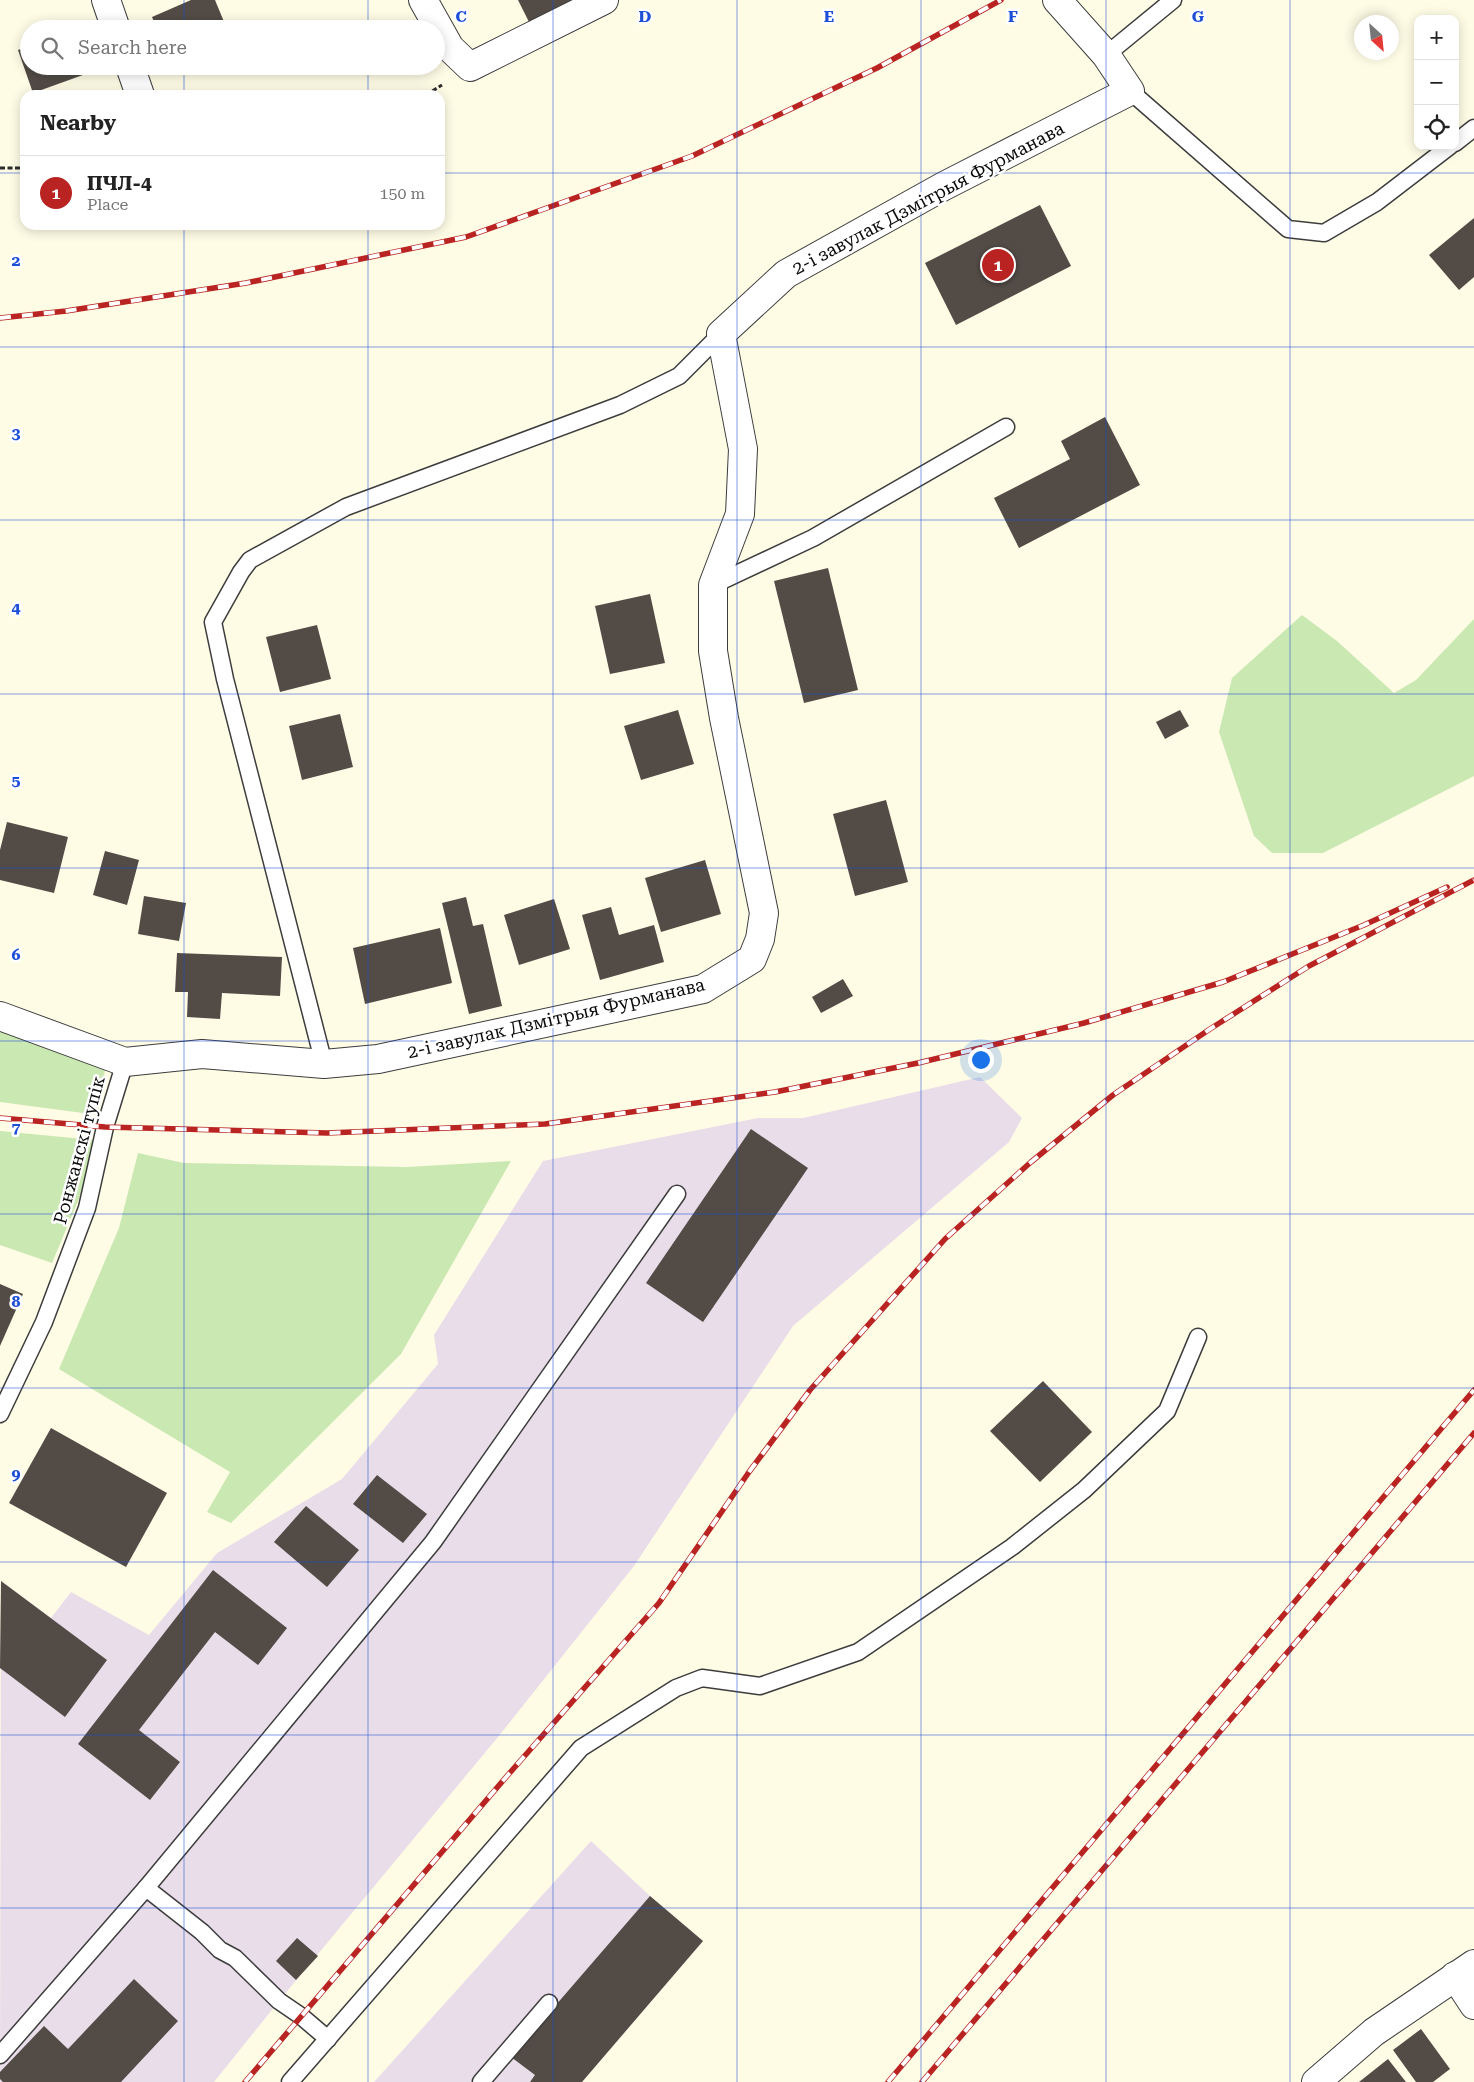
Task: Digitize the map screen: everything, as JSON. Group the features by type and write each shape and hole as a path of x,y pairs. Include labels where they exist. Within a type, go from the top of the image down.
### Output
{"street":[{"path":"106,0 113,20"},
{"path":"423,0 434,20"},
{"path":"445,39 450,48 470,67 604,0"},
{"path":"1057,0 1106,55 1130,91"},
{"path":"133,75 138,90"},
{"name":"2-і завулак Дзмітрыя Фурманава","path":"0,1016 125,1062 202,1054 324,1064 378,1059 703,988 752,959 760,939 764,913 724,718 713,650 713,585 740,514 742,458 742,449 721,334 786,274 944,186 1130,91"},
{"path":"1316,2082 1374,2032 1464,1970 1474,2005"}],"lane":[{"path":"1106,55 1173,0"},
{"path":"1130,91 1288,229 1324,233 1377,202 1445,150"},
{"path":"1459,140 1474,128"},
{"path":"324,1064 225,679 213,622 241,572 250,560 346,507 620,405 679,376 721,334"},
{"path":"713,585 813,538 1006,427"},
{"name":"Ронжанскі тупік","path":"0,1414 44,1322 87,1208 105,1127 125,1062"},
{"path":"0,2055 146,1888 433,1542 676,1194"},
{"path":"290,2082 581,1748 676,1688 702,1678 760,1686 858,1652 1012,1547 1084,1490 1167,1411 1198,1337"},
{"path":"146,1888 202,1932 220,1950 235,1958 279,2001 302,2016 328,2039"},
{"path":"481,2082 549,2003"}],"path":[{"path":"0,168 20,168"}],"shaded area":[{"path":"980,1077 1022,1118 1009,1142 793,1326 634,1566 498,1737 214,2082 0,2082 1,1581 51,1618 71,1592 149,1635 217,1553 342,1479 438,1364 434,1335 543,1161 758,1118 803,1118"},
{"path":"591,1841 650,1896 703,1941 582,2082 374,2082"}],"green space":[{"path":"1302,615 1337,641 1394,693 1416,680 1474,619 1474,776 1323,853 1272,853 1254,836 1219,732 1232,678"},
{"path":"0,1026 106,1063 98,1115 0,1102"},
{"path":"0,1131 94,1140 88,1177 52,1263 0,1245"},
{"path":"138,1153 184,1163 407,1167 511,1161 401,1354 231,1523 207,1512 230,1472 59,1369 119,1228"}],"building":[{"path":"191,0 215,0 223,20 153,20 152,17"},
{"path":"518,0 576,0 530,24"},
{"path":"27,75 83,75 41,90 32,90"},
{"path":"1040,205 1071,266 956,325 925,263"},
{"path":"1474,218 1474,277 1459,290 1429,255"},
{"path":"1105,417 1140,485 1019,548 994,498 1070,459 1061,441"},
{"path":"828,568 858,690 804,703 774,581"},
{"path":"650,594 665,663 610,674 595,606"},
{"path":"317,625 331,679 280,692 266,637"},
{"path":"678,710 694,764 641,780 624,726"},
{"path":"1180,710 1189,726 1165,739 1156,722"},
{"path":"340,714 353,767 302,780 289,726"},
{"path":"886,800 908,882 855,896 833,814"},
{"path":"7,822 68,837 54,893 0,880 0,850"},
{"path":"105,851 139,860 127,905 93,895"},
{"path":"705,860 721,914 661,932 645,878"},
{"path":"144,896 186,903 179,941 138,934"},
{"path":"466,897 473,926 483,924 502,1006 469,1014 442,903"},
{"path":"554,899 570,949 519,965 504,915"},
{"path":"611,907 619,935 654,925 664,962 600,980 582,915"},
{"path":"440,928 452,983 365,1004 353,948"},
{"path":"177,953 282,957 280,996 222,993 220,1019 187,1017 188,992 175,992"},
{"path":"843,979 853,996 821,1013 812,997"},
{"path":"751,1129 808,1168 703,1322 646,1283"},
{"path":"0,1284 23,1294 0,1346"},
{"path":"1043,1381 1092,1432 1040,1482 990,1431"},
{"path":"51,1428 167,1493 126,1567 9,1503"},
{"path":"377,1475 427,1514 403,1543 353,1504"},
{"path":"306,1506 359,1550 327,1587 274,1542"},
{"path":"213,1570 287,1628 258,1665 215,1632 139,1730 180,1762 150,1800 78,1744"},
{"path":"1,1581 107,1660 65,1717 0,1668"},
{"path":"650,1896 703,1941 582,2082 530,2082 535,2075 511,2057"},
{"path":"297,1938 318,1956 296,1980 276,1961"},
{"path":"134,1979 178,2021 121,2082 3,2082 0,2079 0,2072 44,2026 68,2049"},
{"path":"1421,2029 1450,2069 1433,2082 1416,2082 1393,2050"},
{"path":"1388,2059 1406,2082 1359,2082"}],"railway":[{"path":"0,318 66,311 246,283 466,237 692,156 877,68 1001,0"},
{"path":"245,2082 507,1776 659,1603 749,1472 810,1390 945,1239 1031,1162 1113,1095 1210,1029 1309,966 1474,880"},
{"path":"0,1118 105,1127 327,1133 545,1124 775,1092 918,1063 1084,1023 1223,982 1364,925 1447,887"},
{"path":"888,2082 1474,1390"},
{"path":"922,2082 1474,1433"}],"place":[{"name":"ПЧЛ-4","path":"998,265"}]}
